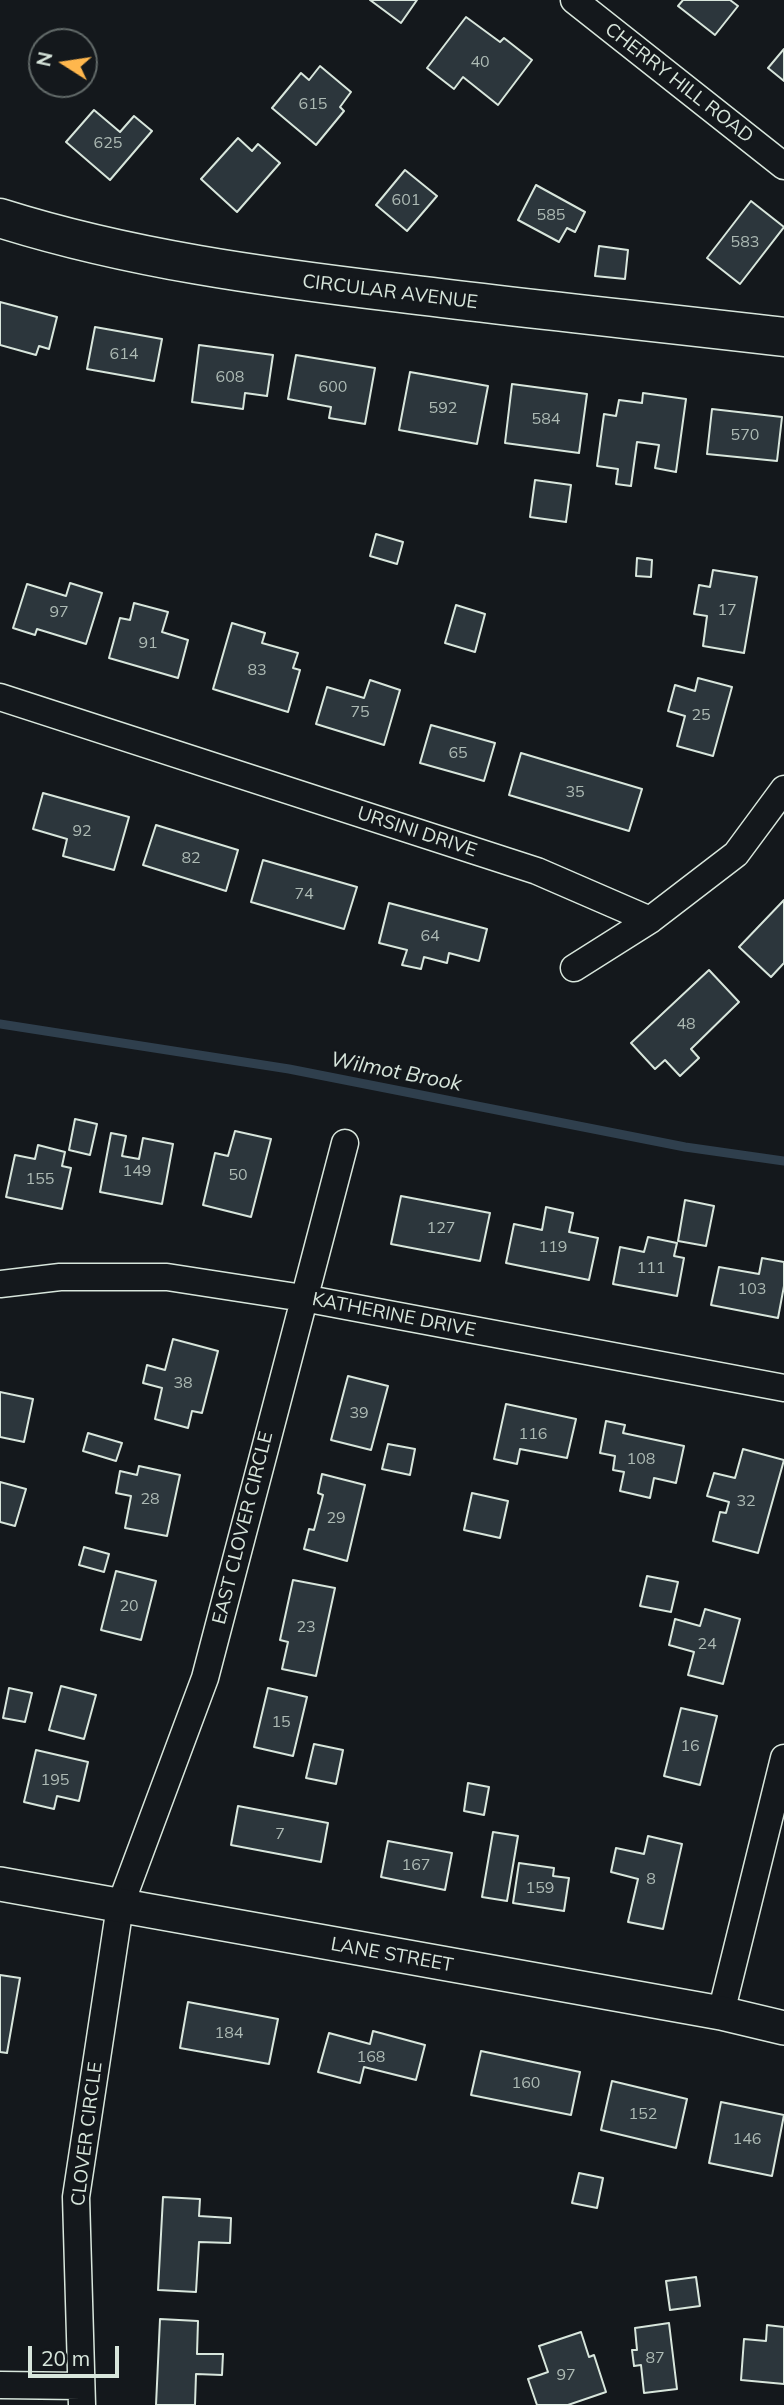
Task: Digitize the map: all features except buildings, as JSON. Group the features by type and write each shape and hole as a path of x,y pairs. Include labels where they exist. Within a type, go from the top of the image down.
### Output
{"main road":[{"name":"CIRCULAR AVENUE","path":"0,218 110,247 210,268 338,286 784,337"}],"street":[{"name":"CHERRY HILL ROAD","path":"591,5 784,166"},
{"name":"URSINI DRIVE","path":"0,696 537,871 650,919"},
{"path":"574,968 650,919 736,854 784,789"},
{"name":"EAST CLOVER CIRCLE","path":"120,1906 205,1678 345,1143"},
{"name":"KATHERINE DRIVE","path":"0,1284 60,1277 167,1277 303,1298 784,1388"},
{"path":"721,2012 784,1758"},
{"name":"LANE STREET","path":"0,1884 721,2012 784,2028"},
{"name":"CLOVER CIRCLE","path":"82,2396 76,2197 120,1906"},
{"path":"0,2385 82,2396"}],"waterway":[{"name":"Wilmot Brook","path":"0,1024 289,1069 685,1147 784,1161"}]}
